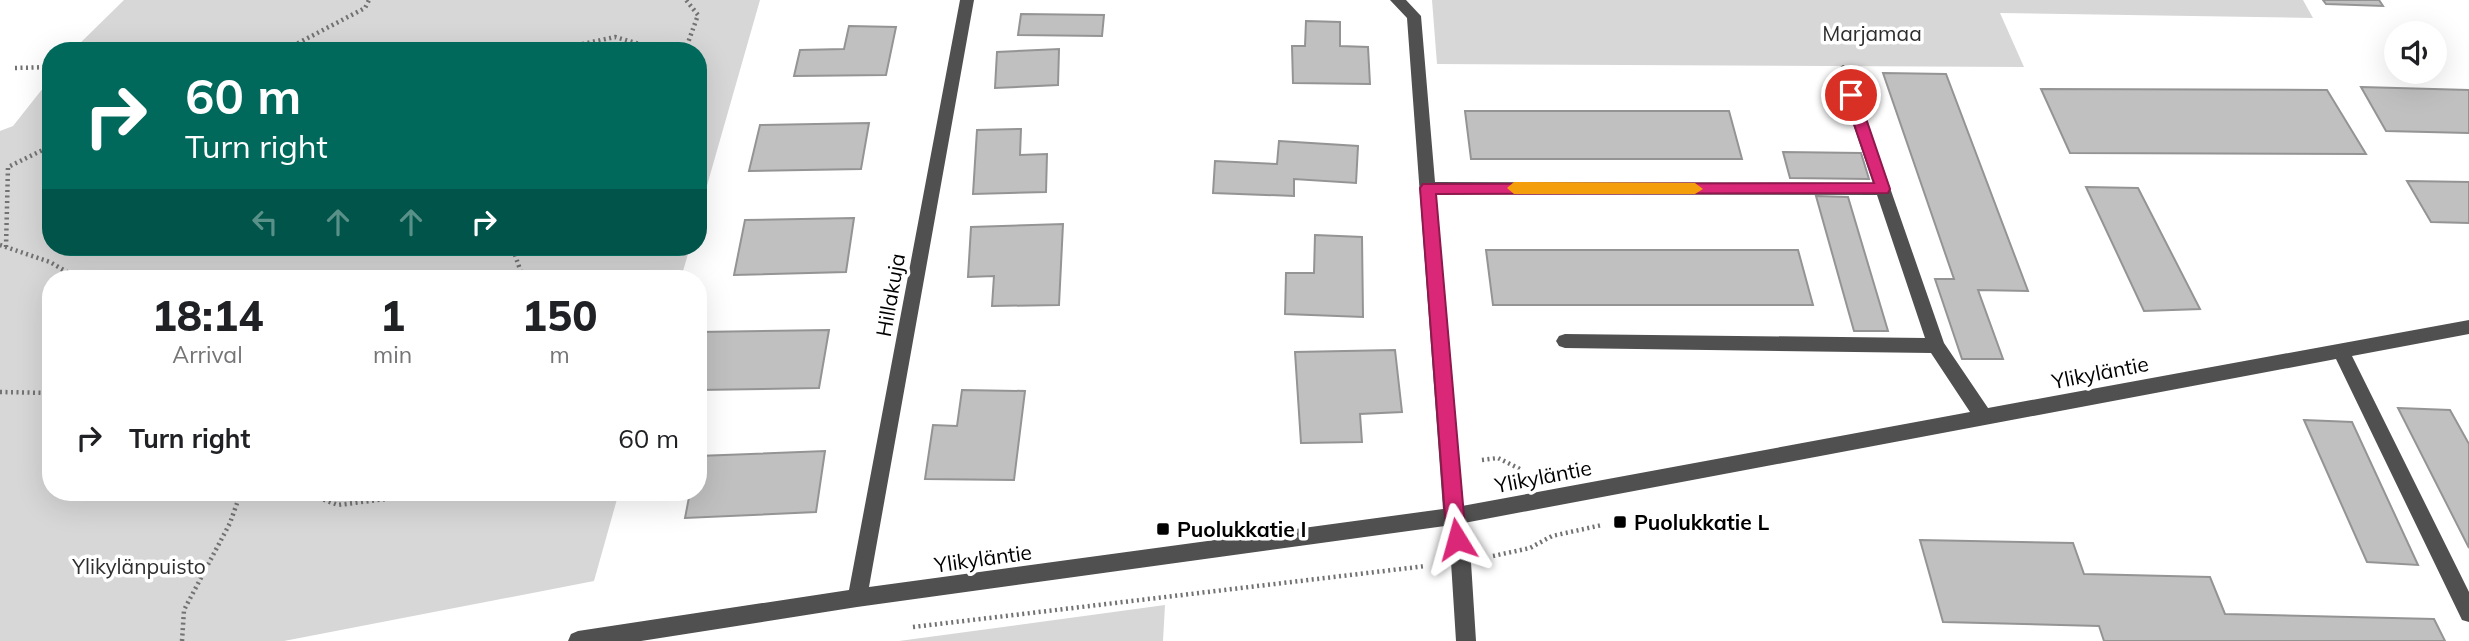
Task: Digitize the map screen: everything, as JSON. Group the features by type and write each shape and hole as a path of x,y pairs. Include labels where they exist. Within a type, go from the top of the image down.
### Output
{"street":[{"name":"Hillakuja","path":"857,598 967,0"},
{"path":"1397,0 1415,16 1453,516 1461,562 1466,641"},
{"path":"1843,71 1936,346 1984,417"},
{"path":"1428,188 1883,189"},
{"name":"Ylikyläntie","path":"578,641 857,598 1453,516 2469,327"},
{"path":"1564,341 1936,346"},
{"path":"2341,351 2469,613"}],"path":[{"path":"300,42 365,8 369,0"},
{"path":"686,0 698,15 688,42"},
{"path":"592,42 615,37 633,42"},
{"path":"15,68 42,67"},
{"path":"42,150 8,167 3,246 50,262 64,270"},
{"path":"0,392 42,393"},
{"path":"181,641 184,610 230,523 238,501"},
{"path":"327,501 338,505 370,501"}],"green space":[{"path":"124,0 760,0 707,186 707,42 81,42"},
{"name":"Marjamaa","path":"1432,0 2303,0 2313,18 2000,13 2024,67 1437,64"},
{"name":"Ylikylänpuisto","path":"42,89 42,256 687,256 683,270 42,270 42,501 616,501 594,581 284,641 0,641 0,131 13,126"},
{"path":"1165,605 1163,641 899,641"}],"building":[{"path":"2323,0 2379,0 2383,6 2326,4"},
{"path":"1021,14 1104,15 1102,36 1018,35"},
{"path":"1306,21 1340,22 1340,46 1368,47 1370,84 1293,83 1292,46 1305,46"},
{"path":"849,26 896,27 886,75 794,76 800,50 844,49"},
{"path":"1059,49 1058,85 995,88 997,52"},
{"path":"1883,73 1946,74 2028,291 1978,290 2003,359 1962,359 1935,279 1954,279"},
{"path":"2361,87 2469,90 2469,133 2386,131"},
{"path":"2041,89 2327,90 2366,154 2070,153"},
{"path":"1465,111 1729,111 1742,159 1471,159"},
{"path":"869,123 861,169 749,171 760,125"},
{"path":"1021,129 1020,155 1047,154 1046,192 973,194 977,130"},
{"path":"1279,141 1358,146 1356,183 1294,179 1294,196 1213,193 1215,161 1277,164"},
{"path":"1783,152 1861,153 1869,179 1790,178"},
{"path":"2407,181 2469,182 2469,223 2431,222"},
{"path":"2086,187 2138,188 2200,309 2144,311"},
{"path":"1816,196 1848,197 1888,331 1854,331"},
{"path":"854,218 846,272 734,275 745,220"},
{"path":"1063,224 1059,305 992,306 994,276 968,277 971,227"},
{"path":"1315,235 1362,237 1363,317 1285,314 1286,273 1314,273"},
{"path":"1486,250 1798,250 1813,305 1493,305"},
{"path":"829,330 819,388 707,390 707,332"},
{"path":"1395,350 1402,412 1360,414 1362,442 1301,443 1295,352"},
{"path":"962,390 1025,391 1014,480 925,479 933,425 957,426"},
{"path":"2398,408 2450,410 2469,444 2469,548"},
{"path":"2304,420 2352,422 2418,565 2367,562"},
{"path":"825,451 816,512 685,518 688,501 707,501 707,456"},
{"path":"1920,540 2073,543 2084,574 2210,577 2225,614 2434,619 2445,641 2104,641 2099,626 1943,622"}],"slow traffic":[{"path":"1514,188 1695,189"}],"place":[{"name":"Puolukkatie L","path":"1620,522"},
{"name":"Puolukkatie I","path":"1163,529"}],"route":[{"path":"1457,539 1428,188 1883,189 1851,95"}]}
